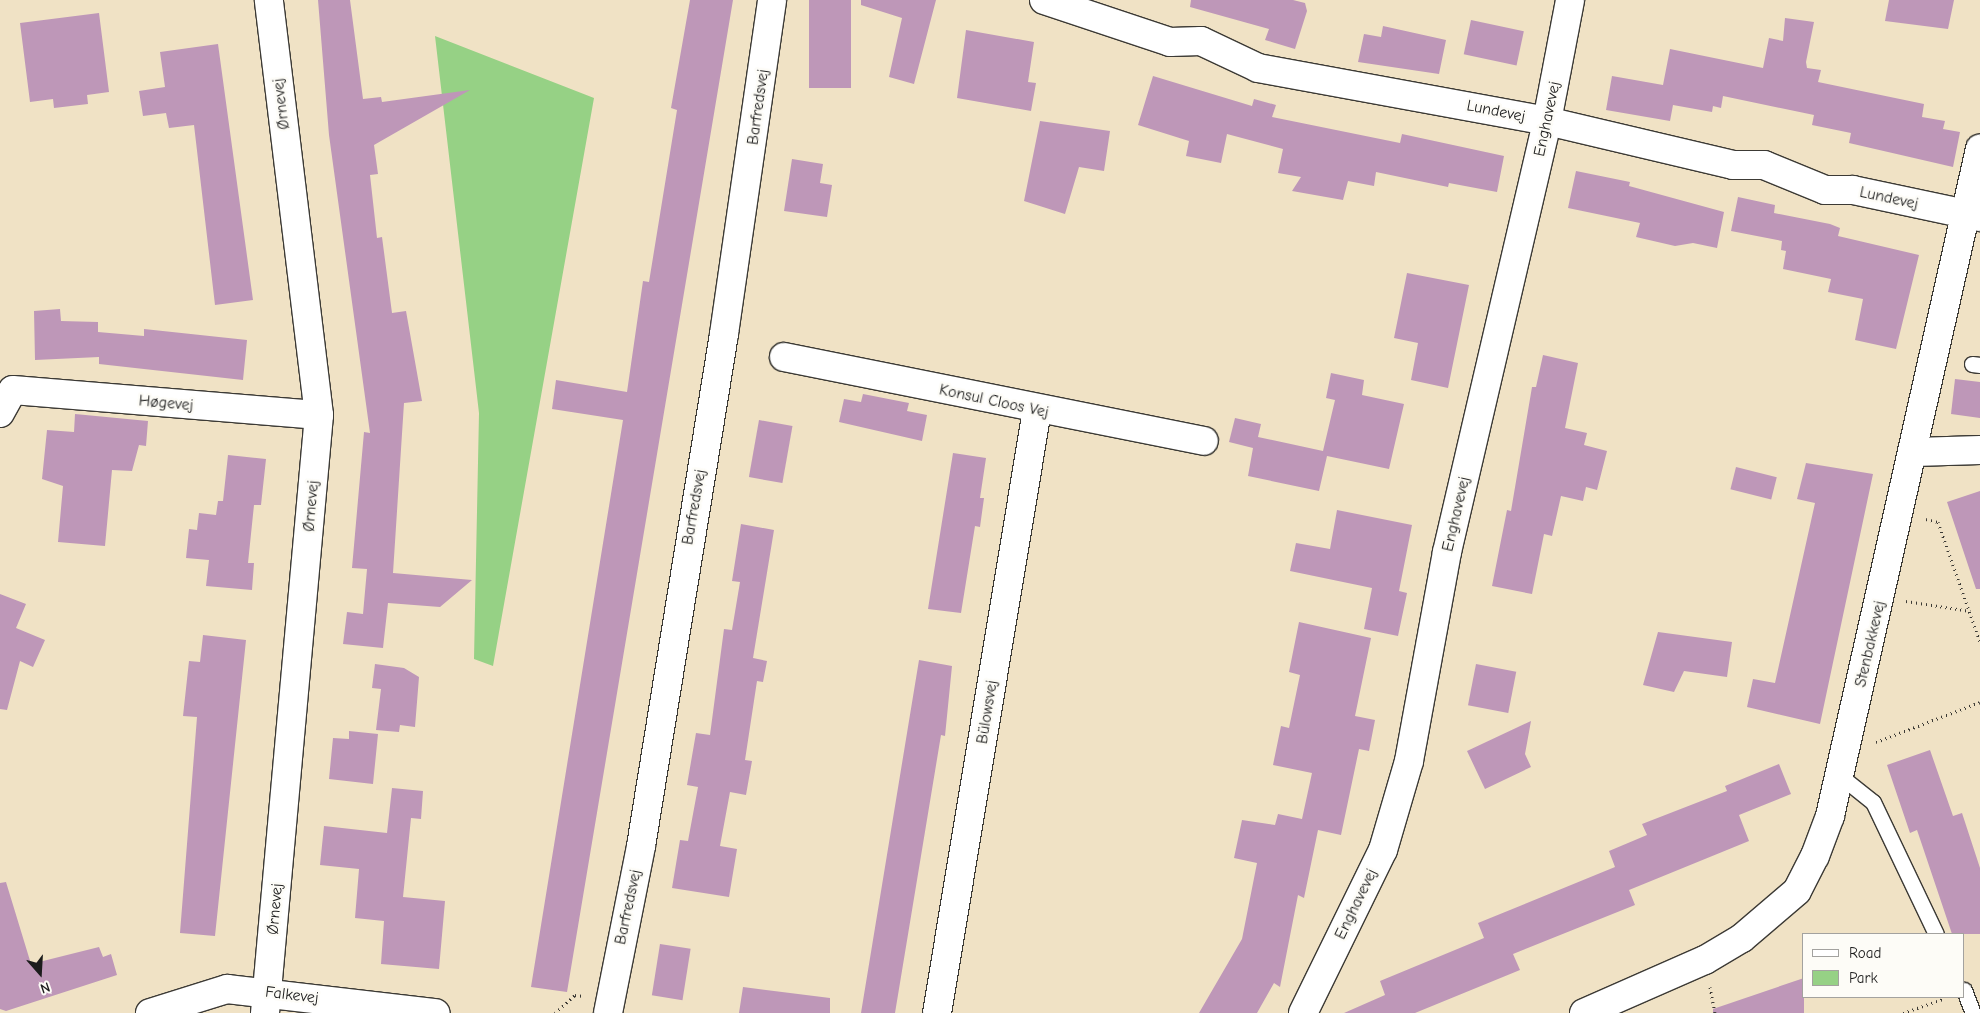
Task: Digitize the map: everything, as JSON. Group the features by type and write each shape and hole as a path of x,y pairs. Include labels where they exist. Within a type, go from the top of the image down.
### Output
{"street":[{"name":"Ørnevej","path":"266,1002 319,415 269,0"},
{"name":"Barfredsvej","path":"608,1013 641,846 724,334 772,0"},
{"name":"Lundevej","path":"1044,0 1170,42 1201,41 1258,68 1547,121 1733,166 1764,165 1825,190 1853,190 1973,215"},
{"name":"Enghavevej","path":"1303,1013 1383,850 1409,761 1447,552 1547,121 1570,0"},
{"name":"Stenbakkevej","path":"1584,1013 1705,960 1775,914 1797,891 1814,856 1842,764 1900,514 1973,215 1980,149"},
{"name":"Konsul Cloos Vej","path":"784,357 1037,410 1204,441"},
{"name":"Høgevej","path":"6,401 319,415"},
{"name":"Bülowsvej","path":"937,1013 1037,410"},
{"path":"1915,452 1980,450"},
{"name":"Falkevej","path":"150,1013 227,989 266,1002 436,1013"}],"lane":[{"path":"1842,764 1873,802 1936,933"},
{"path":"1965,993 1973,1013"}],"path":[{"path":"1900,514 1938,522 1980,642"},
{"path":"1881,597 1970,611"},
{"path":"1842,764 1980,702"},
{"path":"1903,1013 1914,1011 1948,998"}],"green space":[{"path":"435,36 594,98 493,666 474,659 479,413"}],"building":[{"path":"318,0 350,0 363,99 381,97 382,102 470,90 374,145 378,174 370,175 377,238 382,237 392,313 406,311 422,401 404,403 393,573 472,580 440,607 388,603 383,648 343,644 347,612 363,614 367,569 352,568 364,432 370,433 329,135"},
{"path":"690,0 733,0 567,992 531,987 623,420 552,409 556,380 627,392 643,281 649,282 677,110 671,108"},
{"path":"809,0 851,0 851,88 809,88"},
{"path":"861,0 936,0 914,84 889,77 902,18 861,5"},
{"path":"1191,0 1293,0 1305,3 1307,11 1295,49 1265,40 1269,29 1190,7"},
{"path":"1889,0 1954,0 1948,29 1885,21"},
{"path":"99,13 109,92 87,95 88,104 54,108 53,99 30,102 20,23"},
{"path":"1785,18 1814,22 1806,62 1807,68 1821,70 1818,82 1924,104 1922,117 1945,121 1943,129 1960,132 1953,167 1849,143 1851,133 1812,125 1814,115 1723,96 1721,108 1713,106 1712,112 1673,105 1670,121 1606,110 1612,76 1663,85 1670,49 1763,68 1769,38 1783,41"},
{"path":"1471,20 1524,31 1517,65 1464,54"},
{"path":"1383,26 1446,40 1439,74 1358,62 1364,34 1381,37"},
{"path":"966,30 1034,42 1028,82 1036,83 1031,111 957,98"},
{"path":"218,44 253,300 215,305 194,125 169,128 166,113 143,116 139,91 165,87 160,52"},
{"path":"1153,76 1252,106 1254,99 1276,105 1272,117 1400,143 1402,134 1504,156 1497,192 1449,183 1448,187 1376,172 1374,186 1348,181 1343,200 1292,191 1301,177 1278,173 1283,149 1227,134 1221,163 1186,156 1189,141 1138,125"},
{"path":"1040,121 1110,131 1104,171 1079,167 1065,214 1024,201"},
{"path":"792,159 823,164 820,183 832,185 827,217 784,211"},
{"path":"1576,171 1630,182 1629,186 1724,212 1717,248 1693,243 1675,246 1636,237 1640,223 1568,208"},
{"path":"1738,197 1775,205 1774,213 1830,224 1840,228 1838,236 1919,255 1896,349 1855,340 1863,299 1828,292 1831,279 1783,269 1786,251 1781,250 1782,241 1731,231"},
{"path":"1407,273 1469,285 1448,388 1411,380 1418,343 1394,338"},
{"path":"60,309 61,321 98,322 98,332 144,336 144,329 247,340 243,380 99,364 99,357 35,360 34,311"},
{"path":"1543,355 1578,363 1565,428 1587,433 1584,445 1607,451 1597,490 1586,487 1583,501 1561,496 1552,536 1544,534 1532,594 1492,586 1507,510 1511,511 1532,387 1536,387"},
{"path":"1331,373 1364,380 1362,395 1404,404 1389,469 1327,456 1319,491 1248,476 1253,448 1229,442 1235,418 1261,424 1258,437 1323,451 1335,400 1326,398"},
{"path":"1955,379 1980,382 1980,418 1951,414"},
{"path":"863,394 909,403 907,411 927,415 922,441 839,422 844,399 861,402"},
{"path":"75,414 148,421 146,446 139,445 132,471 112,470 105,546 58,542 63,486 42,479 47,430 74,432"},
{"path":"759,420 792,426 782,483 749,477"},
{"path":"953,453 986,458 980,498 984,498 980,527 975,526 961,613 928,609"},
{"path":"228,455 266,459 261,505 254,505 248,563 254,563 252,590 206,586 209,560 186,558 189,529 197,530 199,513 216,515 218,501 223,501"},
{"path":"1806,463 1873,474 1820,724 1747,707 1753,679 1775,683 1815,503 1797,499"},
{"path":"1736,467 1777,477 1771,499 1730,489"},
{"path":"1980,491 1980,589 1976,589 1947,502"},
{"path":"1337,510 1412,525 1399,591 1407,593 1398,636 1364,629 1372,588 1290,571 1296,543 1330,549"},
{"path":"741,524 774,530 753,658 767,661 763,682 757,681 745,760 752,761 746,795 730,792 720,846 737,849 729,897 672,888 680,840 688,841 698,787 687,785 696,733 710,735 724,629 732,630 740,582 732,581"},
{"path":"0,594 26,604 16,628 45,640 33,667 20,661 7,710 0,709"},
{"path":"1299,622 1371,638 1355,716 1375,720 1369,751 1359,749 1341,835 1318,830 1304,898 1298,895 1280,987 1274,983 1257,1013 1199,1013 1242,939 1257,863 1234,858 1242,820 1275,825 1278,814 1302,819 1312,773 1273,765 1281,726 1289,728 1300,675 1289,672"},
{"path":"1658,632 1732,642 1727,677 1684,671 1674,692 1643,685"},
{"path":"203,635 246,640 215,936 180,933 197,717 183,716 189,661 200,662"},
{"path":"919,660 952,666 945,736 941,735 895,1013 861,1013"},
{"path":"375,664 404,668 419,677 415,727 400,725 399,732 376,730 381,689 372,688"},
{"path":"1476,664 1516,672 1508,713 1468,705"},
{"path":"1531,721 1525,754 1531,767 1485,789 1467,751"},
{"path":"349,731 378,734 373,784 329,779 333,738 349,739"},
{"path":"1930,750 1953,816 1962,813 1980,868 1980,934 1952,933 1917,830 1910,833 1887,765"},
{"path":"1779,764 1791,794 1739,815 1749,841 1629,890 1635,905 1513,954 1520,970 1415,1013 1344,1013 1385,995 1380,981 1484,938 1478,923 1615,867 1609,851 1647,835 1642,824 1727,791 1725,786"},
{"path":"392,788 423,791 421,819 411,818 403,897 445,901 439,969 381,964 384,921 355,918 359,869 320,865 324,826 387,833"},
{"path":"6,882 31,964 99,947 103,957 111,954 117,975 6,1011 0,1009 0,883"},
{"path":"660,944 691,949 682,1000 652,995"},
{"path":"1802,979 1804,1013 1713,1013 1713,1009"},
{"path":"743,987 830,998 830,1013 739,1013"}]}
